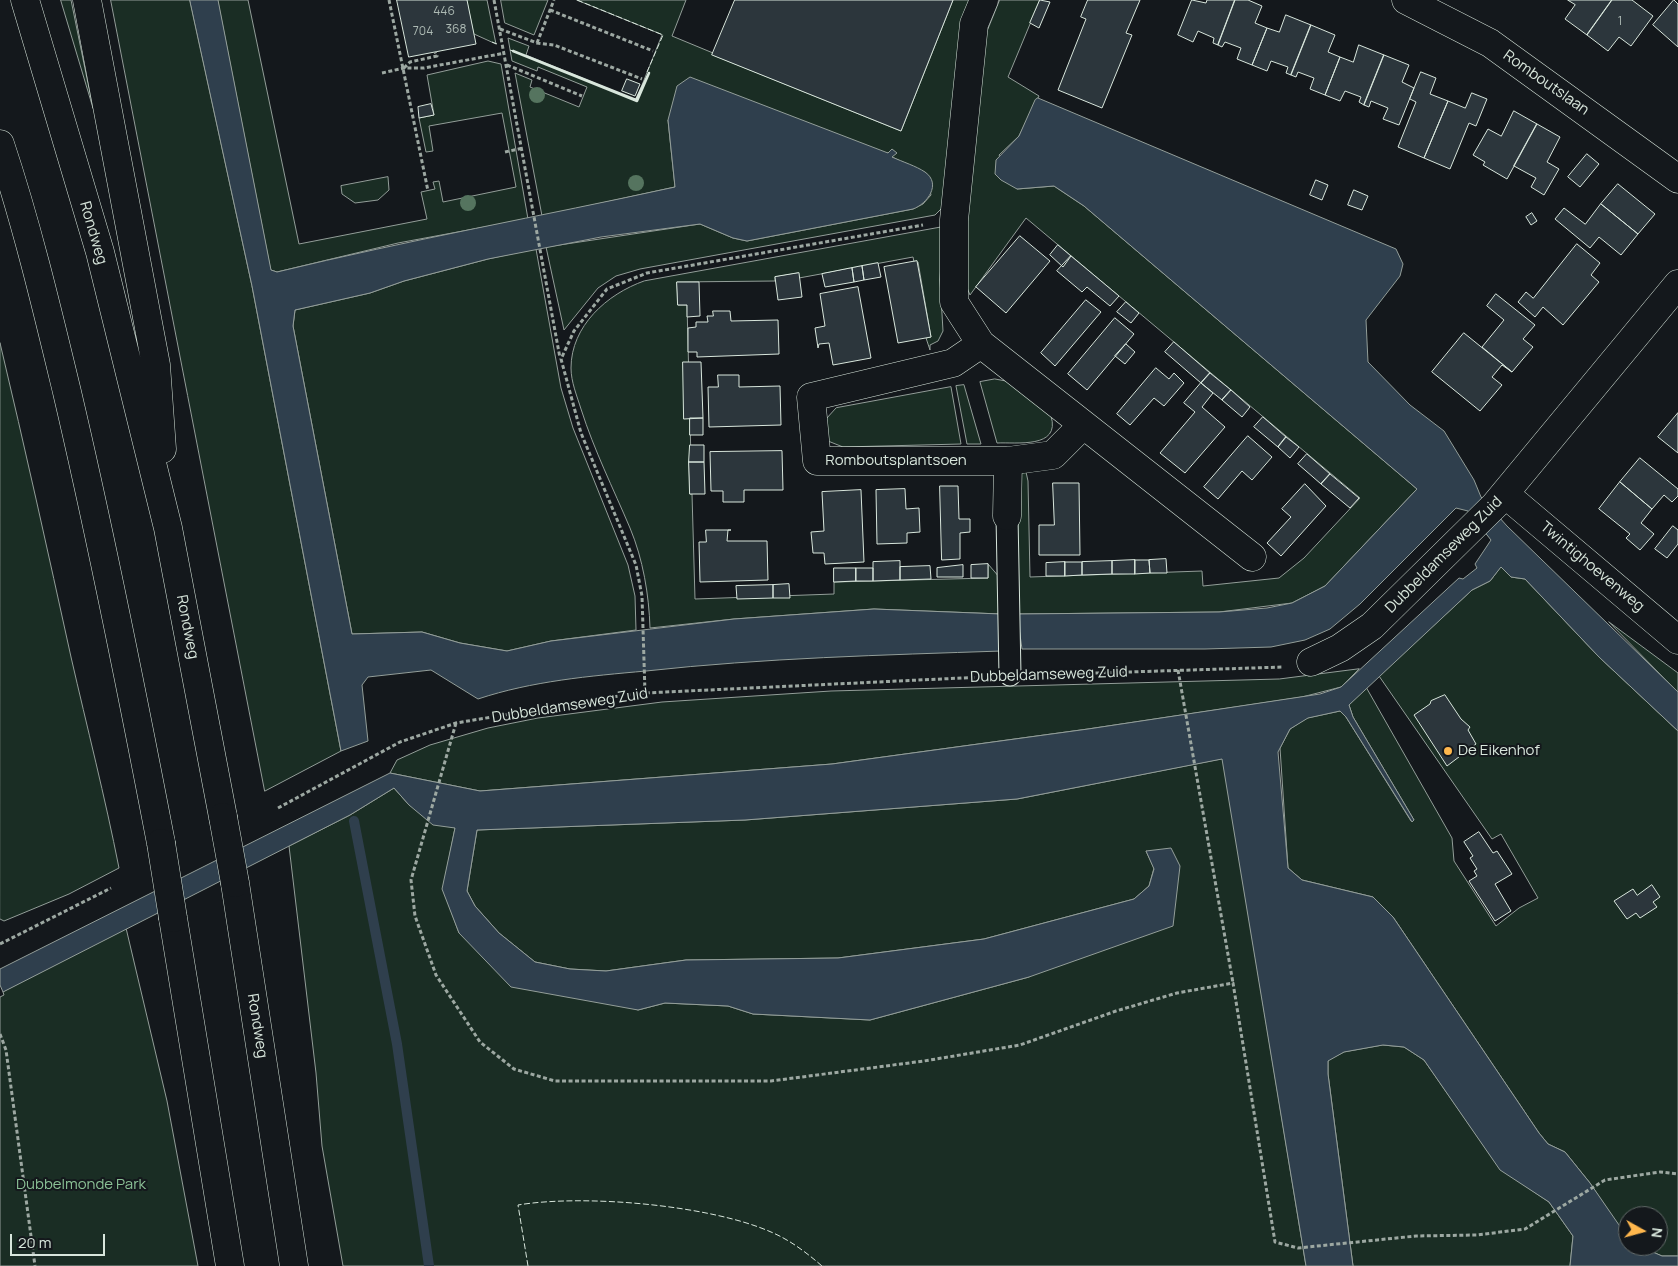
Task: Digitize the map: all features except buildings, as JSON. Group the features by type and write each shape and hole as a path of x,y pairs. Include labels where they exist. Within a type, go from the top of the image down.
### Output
{"main road":[{"name":"Rondweg","path":"25,0 100,252 168,528 235,883 294,1266"},
{"path":"87,0 156,365 168,528"},
{"path":"984,0 974,24 954,220 954,302 981,344 1252,557"},
{"name":"Romboutslaan","path":"1406,0 1490,43 1678,179"},
{"path":"3,157 51,328 87,476 126,658 173,918 230,1266"},
{"name":"Dubbeldamseweg Zuid","path":"1311,662 1340,648 1372,626 1475,526 1500,500 1678,284"},
{"name":"Romboutsplantsoen","path":"981,344 953,362 811,397 818,461 1008,461 1053,454 1083,425"},
{"path":"1007,516 1008,461"},
{"name":"Twintighoevenweg","path":"1500,500 1678,640"}],"street":[{"path":"1007,516 1009,666"}],"path":[{"path":"389,0 428,191"},
{"path":"494,0 561,359 581,434 636,565 642,596 645,693"},
{"path":"537,42 554,0"},
{"path":"550,10 653,52"},
{"path":"500,29 537,42 554,45 642,79"},
{"path":"404,68 410,62 436,56 436,52"},
{"path":"382,73 404,68 424,68 505,53"},
{"path":"507,65 582,96"},
{"path":"505,152 523,148"},
{"path":"561,359 574,331 590,308 607,289 624,281 647,274 954,220"},
{"name":"Dubbeldamseweg Zuid","path":"278,808 400,742 456,723 612,697 1009,666 1178,670 1278,668 1311,662"},
{"path":"1178,670 1233,983 1275,1242 1298,1248 1416,1236 1477,1234 1525,1229 1538,1223 1605,1180 1660,1172 1678,1174"},
{"path":"456,723 411,880 415,916 436,975 448,996 486,1048 514,1069 555,1081 771,1081 924,1061 1020,1045 1116,1011 1177,994 1233,983"},
{"path":"0,944 111,888"},
{"path":"0,1034 6,1050 35,1266"}],"green space":[{"path":"61,0 71,0 93,108"},
{"path":"111,0 190,0 252,286 341,751 265,791"},
{"path":"218,0 248,0 299,244 427,219 421,192 435,189 433,182 439,181 443,202 516,187 502,113 429,126 433,151 426,152 419,118 434,115 427,75 488,61 501,64 528,219 398,243 277,272 271,270"},
{"path":"467,0 487,0 496,44 474,34"},
{"path":"501,0 548,0 534,35 505,23"},
{"path":"577,0 686,0 672,36 713,53 713,55 901,131 953,0 971,0 945,205 935,215 640,269 616,276 598,288 564,330 546,247 700,224 733,238 747,241 913,209 923,204 931,195 926,173 892,157 888,153 668,120 675,187 542,216 515,73 532,80 530,87 579,107 587,87 538,67 537,71 512,61 508,38 529,46 526,55 636,100 662,35"},
{"path":"1000,0 1040,0 1008,77 1039,96 1019,136 999,155 1017,189 1054,186 1084,206 1417,489 1325,586 1292,603 1219,612 1017,614 1014,486 1022,473 1026,472 1028,481 1030,577 1202,571 1203,586 1279,578 1304,558 1360,498 1026,218 970,295 963,278 980,49"},
{"path":"388,177 389,190 378,200 355,203 342,194 341,186"},
{"path":"943,227 940,280 943,331 938,341 930,345 930,350 926,338 931,337 918,262 914,262 913,257 799,278 798,273 775,277 775,281 677,282 678,305 687,305 691,460 689,461 690,494 692,494 695,599 834,594 834,582 988,578 988,564 1000,578 1001,614 874,609 734,619 650,628 647,590 638,552 630,528 592,439 573,384 571,368 573,353 584,325 605,303 617,294 644,281"},
{"path":"536,249 561,388 573,428 628,565 635,596 636,630 551,641 507,651 460,643 422,632 352,634 293,326 295,310 370,293 404,281 488,259"},
{"path":"0,343 119,868 69,894 4,921 0,919"},
{"path":"995,379 1006,381 1051,416 1052,427 1049,434 1035,442 997,443 980,382"},
{"path":"964,385 981,444 967,444 956,386"},
{"path":"951,387 961,444 843,447 828,441 826,419 836,408"},
{"path":"1501,567 1511,577 1525,579 1599,657 1678,731 1678,1256 1668,1256 1668,1206 1618,1206 1618,1225 1590,1183 1565,1152 1548,1144 1393,917 1373,897 1302,880 1288,868 1280,748 1290,729 1307,718 1340,711 1346,717 1411,821 1414,820 1353,717 1349,705 1366,687 1452,838 1454,861 1496,926 1519,908 1538,898 1501,834 1492,839 1379,676 1472,590 1490,581"},
{"path":"1609,622 1678,673 1678,692"},
{"path":"1359,669 1341,687 1302,697 832,764 480,791 390,773 397,760 430,745 488,728 538,718 662,702 831,691 1279,679"},
{"path":"1223,759 1306,1266 343,1266 322,1146 316,1073 289,846 350,815 394,788 409,805 455,828 443,889 459,933 638,1010 665,1003 728,1006 753,1014 870,1020 1029,977 1180,866 1146,851 1154,868 1149,886 1134,899 984,939 838,958 686,960 606,971 570,969 535,962 499,933 475,906 467,891 477,830 745,820 1017,799"},
{"name":"Dubbelmonde Park","path":"126,928 167,1101 198,1266 0,1266 0,997 4,995 3,992"},
{"path":"1383,1045 1404,1047 1424,1060 1500,1169 1549,1202 1573,1236 1570,1266 1353,1266 1328,1074 1328,1060 1344,1052"}],"water":[{"path":"190,0 218,0 271,270 277,272 376,249 675,187 668,120 677,86 690,77 888,153 892,149 897,153 892,157 925,172 932,182 931,193 923,203 913,209 747,241 733,238 700,224 601,237 488,259 404,281 370,293 295,310 293,326 352,634 422,632 460,643 507,651 551,641 734,619 874,609 1001,614 1002,651 824,658 690,667 561,680 519,688 478,699 431,670 368,677 362,685 368,741 341,751 252,286"},
{"path":"1038,98 1396,249 1403,264 1400,276 1366,320 1368,362 1410,405 1444,431 1474,480 1481,497 1507,526 1678,692 1678,731 1599,657 1525,579 1511,577 1501,567 1490,581 1472,590 1349,705 1353,717 1414,820 1412,822 1346,717 1340,711 1308,718 1290,729 1278,752 1288,868 1302,880 1373,897 1393,917 1539,1133 1548,1144 1565,1152 1590,1183 1618,1224 1618,1256 1678,1256 1678,1266 1570,1266 1573,1236 1549,1202 1500,1170 1424,1060 1404,1047 1383,1045 1344,1052 1328,1061 1328,1074 1353,1266 1306,1266 1222,759 1017,799 745,820 477,830 467,891 475,906 499,933 535,962 570,969 606,971 686,960 838,958 984,939 1134,899 1149,886 1154,869 1146,851 1171,848 1180,866 1173,926 1029,977 870,1020 753,1014 728,1006 665,1003 638,1010 511,987 459,933 442,889 455,828 433,825 409,805 394,788 350,815 3,992 0,985 0,969 390,773 480,791 832,764 1088,729 1320,694 1341,687 1459,578 1463,579 1477,568 1475,564 1491,540 1468,511 1456,508 1360,604 1330,629 1305,640 1271,647 1022,649 1017,614 1219,612 1267,608 1292,603 1325,586 1417,489 1084,206 1054,186 1017,189 1001,180 995,174 996,160 1019,136 1035,100"}],"waterway":[{"path":"354,821 397,1044 429,1266"}],"fence":[{"path":"577,0 663,35 647,72"},
{"path":"492,42 497,44"},
{"path":"528,1266 518,1205 577,1201 646,1204 715,1215 771,1232 785,1239 822,1266"}],"wall":[{"path":"513,51 636,100 649,73 637,101 513,51"}],"place":[{"name":"De Eikenhof","path":"1448,751"}]}
